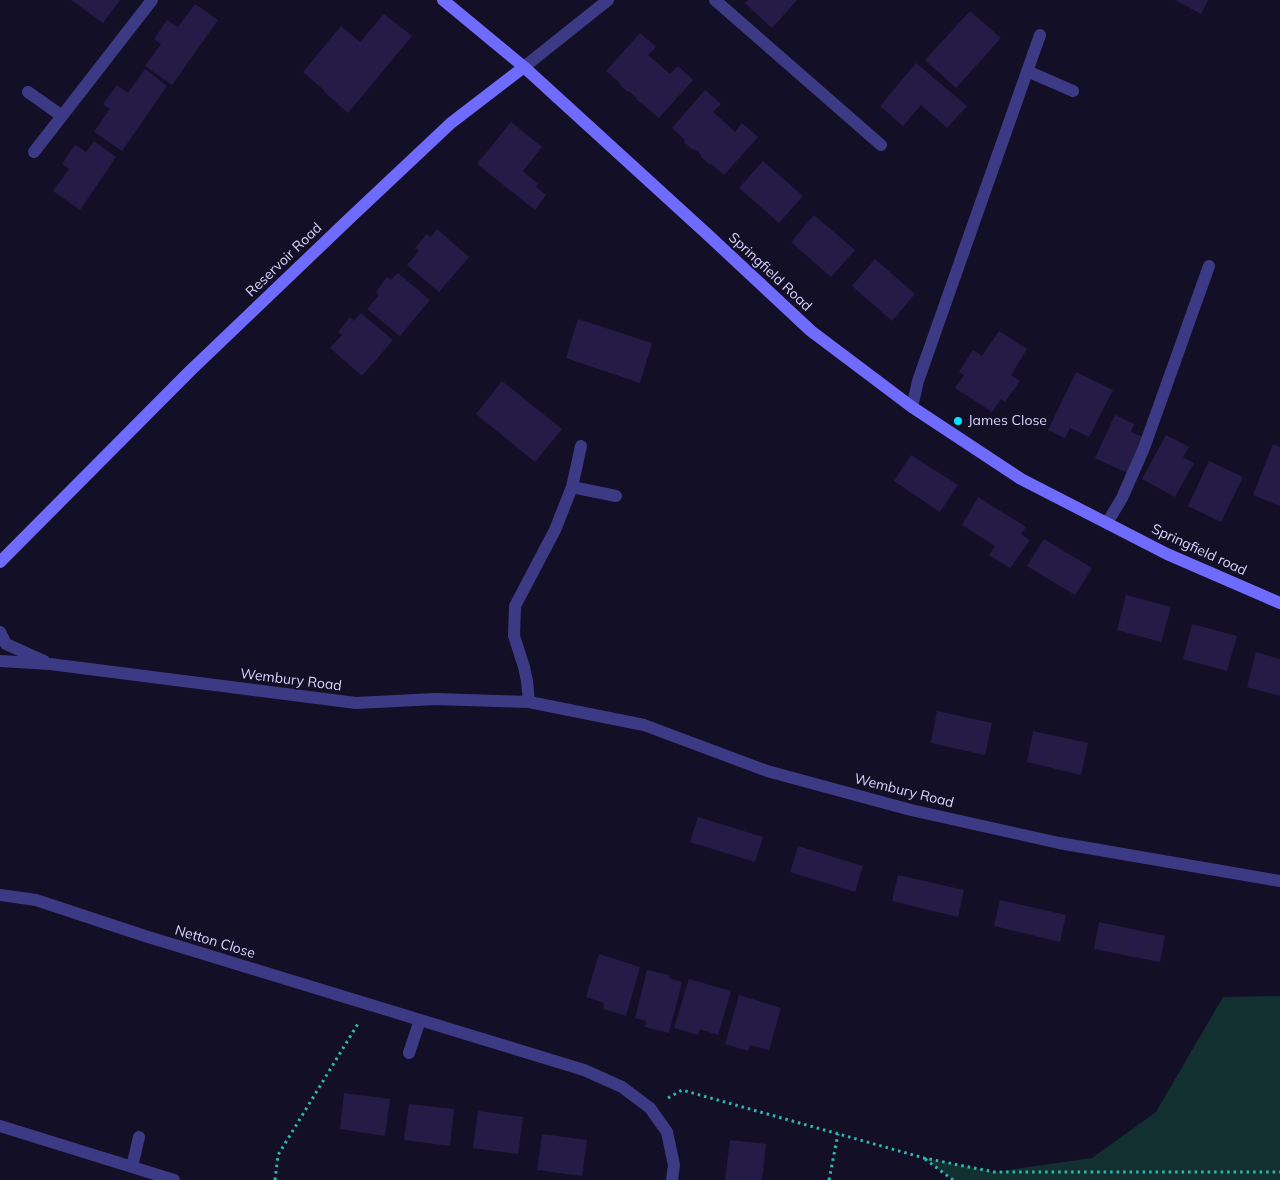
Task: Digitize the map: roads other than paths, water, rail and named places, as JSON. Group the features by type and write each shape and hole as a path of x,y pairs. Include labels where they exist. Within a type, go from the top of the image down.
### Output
{"street":[{"path":"34,152 152,0"},
{"name":"Springfield Road","path":"443,0 524,67 811,331 912,406 1021,478 1107,523"},
{"name":"Reservoir Road","path":"0,562 190,371 451,123 608,0"},
{"path":"715,0 880,145"},
{"path":"912,406 922,372 1040,35"},
{"path":"1027,71 1073,91"},
{"path":"28,92 62,116"},
{"path":"1107,523 1122,498 1144,448 1208,266"},
{"path":"528,702 524,666 514,636 515,606 555,530 572,487 581,446"},
{"path":"572,487 616,496"},
{"name":"Springfield road","path":"1107,523 1167,554 1280,603"},
{"name":"Wembury Road","path":"0,632 6,644 50,664"},
{"name":"Wembury Road","path":"0,661 50,664 356,703 435,698 528,702 644,725 767,771 911,810 1059,843 1280,881"},
{"name":"Netton Close","path":"0,895 36,900 145,936 584,1070 622,1087 650,1108 667,1132 674,1165 672,1180"},
{"path":"409,1053 420,1020"},
{"path":"0,1126 174,1180"},
{"path":"132,1167 139,1137"}],"place":[{"name":"James Close","path":"958,421"}]}
